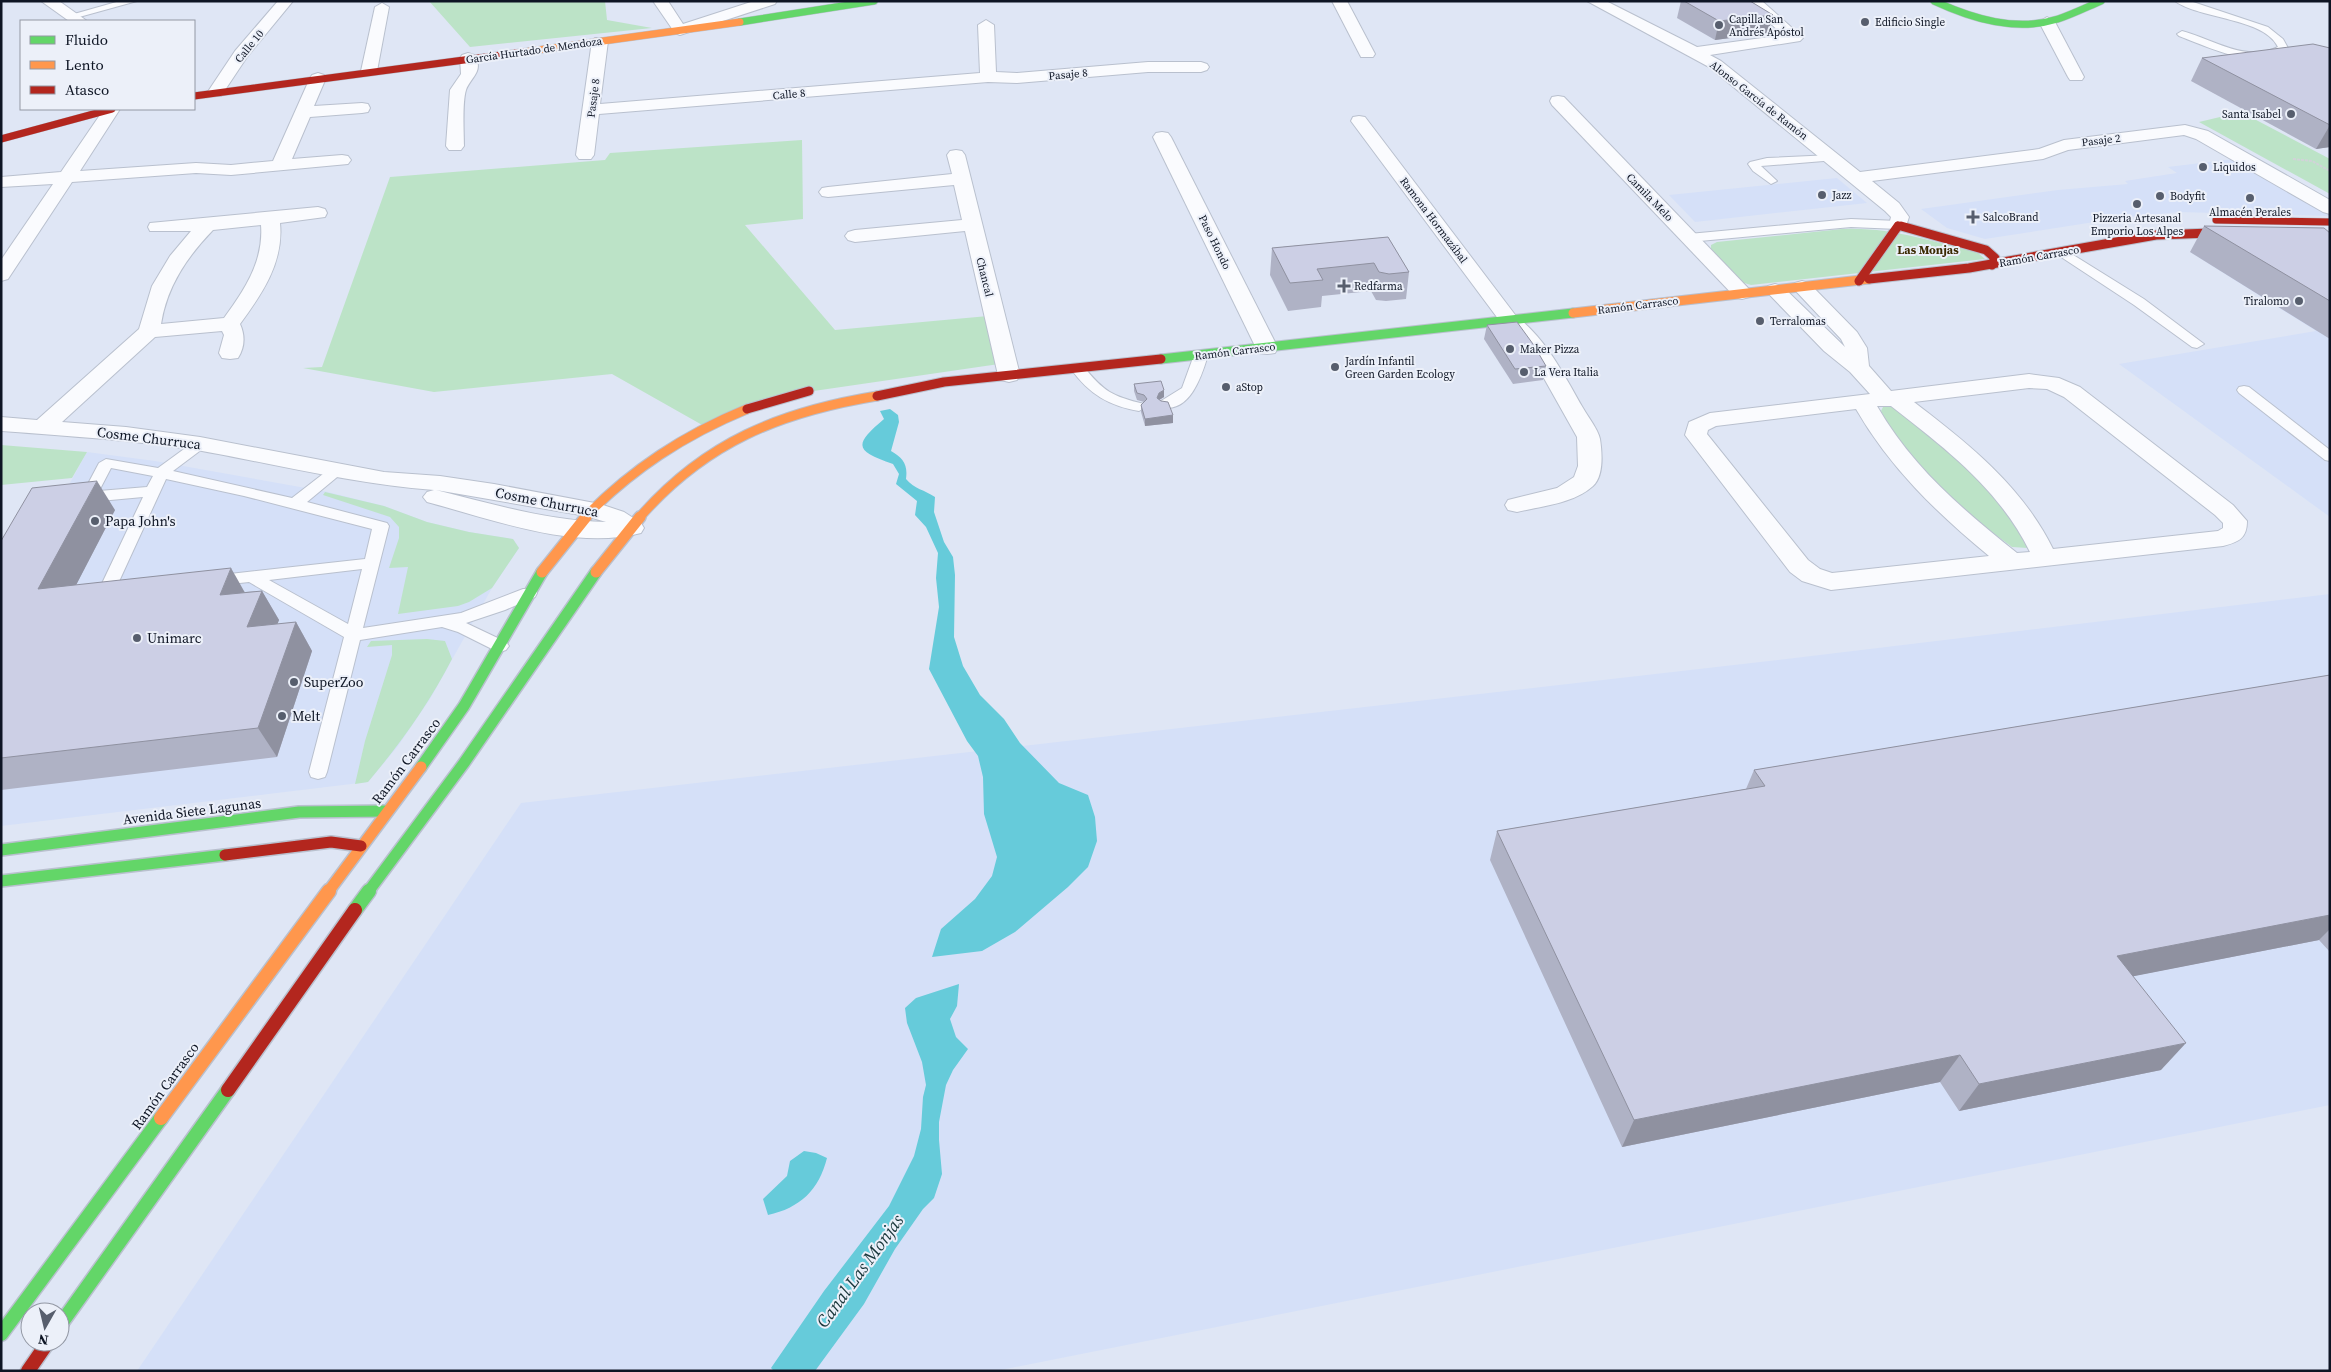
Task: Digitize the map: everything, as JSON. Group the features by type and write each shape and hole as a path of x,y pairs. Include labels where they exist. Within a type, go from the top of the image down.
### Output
{"main road":[{"name":"García Hurtado de Mendoza","path":"195,96 680,30 874,1"},
{"path":"1934,1 1960,13 1994,21 2019,24 2047,22 2101,1"},
{"path":"1,139 108,110"},
{"path":"2202,220 2330,222"},
{"path":"1859,281 1898,225 1986,250 1995,258 1992,265"},
{"name":"Ramón Carrasco","path":"889,381 944,382 1078,369 1992,265 2156,235 2196,232 2248,232"},
{"name":"Ramón Carrasco","path":"1986,250 2002,247"},
{"name":"Ramón Carrasco","path":"70,1312 367,894 464,763 588,581 632,528 684,473 721,446 748,432 782,418 821,406 901,392 944,382"},
{"name":"Ramón Carrasco","path":"1,1334 470,699 529,593 591,509 654,454 695,430 754,406 823,388"},
{"name":"Avenida Siete Lagunas","path":"1,850 299,812 387,811"},
{"path":"1,881 331,842 361,846"},
{"path":"28,1371 41,1352"}],"street":[{"path":"48,1 75,19"},
{"name":"Calle 10","path":"215,93 241,54 286,1"},
{"path":"660,1 680,30 770,1"},
{"path":"1339,1 1367,54"},
{"name":"Alonso García de Ramón","path":"1594,1 1695,52 1730,76 1897,212 1900,217 1898,225"},
{"path":"1695,52 1795,38 1754,1"},
{"path":"369,71 382,7"},
{"path":"2047,22 2076,77"},
{"path":"986,25 988,77"},
{"name":"Pasaje 8","path":"585,154 600,41"},
{"path":"455,146 458,90 469,74 468,58"},
{"name":"Pasaje 8","path":"988,77 1017,78 1148,67 1200,67"},
{"name":"Calle 8","path":"591,110 988,77"},
{"path":"280,166 318,78"},
{"name":"Camila Melo","path":"1558,101 1742,293"},
{"path":"303,112 361,109"},
{"path":"1,275 111,110"},
{"name":"Ramona Hormazábal","path":"1359,121 1509,320 1524,332 1542,355 1588,437 1590,466 1585,481 1565,493 1516,505"},
{"name":"Pasaje 2","path":"1856,178 2044,154 2064,144 2185,130 2202,135 2330,208"},
{"name":"Paso Hondo","path":"1162,137 1267,348"},
{"name":"Chancal","path":"956,156 1009,376"},
{"path":"1,182 196,168 231,170 342,160"},
{"path":"828,192 961,179"},
{"path":"157,227 207,225 318,213"},
{"path":"230,324 259,280 268,260 273,232 270,219"},
{"path":"149,331 154,303 166,276 182,253 207,225"},
{"path":"855,236 972,225"},
{"path":"1802,287 1850,336 1856,348 1858,367"},
{"path":"1775,290 1831,347 1858,367 1892,399 1958,447 1999,486 2027,522 2045,556"},
{"path":"43,427 149,331 230,324"},
{"path":"230,324 234,335 230,353"},
{"path":"2029,381 2043,381 2059,385 2072,392 2224,510 2235,521 2235,532 2223,538 2045,556 1843,582 1820,579 1799,566 1696,435 1697,427 1710,420 1892,399 2029,381"},
{"path":"1862,402 1890,445 1915,475 1958,516 2011,561"},
{"name":"Cosme Churruca","path":"1,424 200,444 384,480 430,496 574,530 603,532 632,528"},
{"name":"Cosme Churruca","path":"384,480 468,486 591,509 615,517 632,528"}],"lane":[{"path":"75,19 132,1"},
{"path":"2180,1 2265,29 2280,42 2283,48 2275,54 2257,56 2239,53 2182,34"},
{"path":"1771,181 1754,164 1767,161 1832,158"},
{"path":"1689,238 1851,223 1898,225"},
{"path":"2062,252 2139,302 2198,344"},
{"path":"1166,404 1180,399 1194,382 1201,355"},
{"path":"1078,369 1098,393 1124,405 1139,407"},
{"path":"2244,390 2330,457"},
{"path":"133,591 105,594 162,472 200,444"},
{"path":"153,491 89,496 106,463 162,472 296,503 382,526 318,772"},
{"path":"296,503 337,470"},
{"path":"197,583 373,563"},
{"path":"250,576 354,635 444,622 482,612 529,593"},
{"path":"444,622 464,628 500,646"}],"shaded area":[{"path":"2234,159 2330,212 2330,216 2179,212 2120,218 1985,239 1947,228 1921,209 2058,190 2128,184 2125,181 2177,173 2168,167"},
{"path":"1837,178 1867,203 1695,222 1669,195"},
{"path":"2190,252 2330,255 2330,517 2119,364 2316,331"},
{"path":"87,452 155,461 328,492 384,506 427,522 469,532 513,539 519,548 492,588 430,699 398,746 368,782 1,826 1,608"},
{"path":"2330,594 2330,1105 996,1371 137,1371 521,803 1769,661"}],"green space":[{"path":"429,1 605,1 607,20 652,28 470,47"},
{"path":"2241,112 2330,159 2330,194 2199,122"},
{"path":"802,140 803,219 745,225 835,330 988,316 999,364 800,393 704,426 612,374 434,392 303,368 322,367 390,177 605,160 610,153"},
{"path":"1842,229 1893,232 1977,252 1985,259 1751,285 1741,282 1711,250 1711,245 1717,242"},
{"path":"1884,405 1895,405 2006,502 2028,548 2012,547 1961,509 1922,471 1896,440 1881,411"},
{"path":"1,445 87,452 72,478 1,485"},
{"path":"325,492 384,506 427,522 469,532 513,539 519,548 492,588 469,602 458,606 398,614 408,567 389,568 399,538 399,527 390,517 323,495"},
{"path":"427,639 445,641 452,659 424,708 391,753 368,782 355,784 365,741 392,655 392,645 367,647 371,641"}],"water":[{"path":"890,409 898,415 899,422 891,451 904,462 906,479 916,487 935,497 934,512 944,542 953,557 955,575 954,637 963,666 980,695 1004,719 1020,743 1059,783 1088,795 1095,817 1097,841 1088,867 1068,887 1015,932 982,951 932,957 941,929 975,899 992,876 997,857 984,814 983,777 978,756 967,741 929,669 939,607 936,578 938,553 926,527 915,515 917,501 896,484 899,474 893,464 871,455 863,447 863,442 867,436 884,419 880,411"},
{"name":"Canal Las Monjas","path":"959,984 957,1006 950,1019 956,1037 968,1049 953,1070 946,1085 939,1122 942,1174 934,1198 923,1209 895,1249 864,1304 815,1371 774,1371 771,1368 824,1291 889,1206 914,1156 921,1129 923,1097 926,1085 922,1062 907,1023 905,1008 916,998"},
{"path":"804,1151 816,1153 827,1158 819,1179 799,1202 790,1208 768,1215 763,1199 787,1176 790,1161"}],"building":[{"path":"1684,1 1750,1 1773,15 1719,21"},
{"path":"2313,44 2330,48 2330,125 2202,58"},
{"path":"2204,226 2324,228 2330,233 2330,301"},
{"path":"1388,237 1409,272 1389,274 1379,272 1374,263 1317,269 1323,280 1290,283 1272,248"},
{"path":"1517,322 1546,366 1515,369 1487,325"},
{"path":"1161,381 1164,390 1159,393 1157,398 1168,402 1173,415 1145,419 1141,405 1147,399 1144,395 1137,393 1134,384"},
{"name":"Unimarc","path":"97,481 38,589 231,568 220,595 262,591 247,627 296,622 258,728 1,758 1,541 32,488"},
{"path":"2330,675 2330,915 2117,956 2186,1043 1979,1084 1960,1055 1634,1120 1497,831 1765,786 1754,770"}],"traffic: fast":[{"path":"740,22 874,1"},
{"path":"1934,1 1976,18 2020,24 2050,21 2070,15 2101,1"},
{"path":"1161,359 1573,313"},
{"path":"421,767 464,706 542,572"},
{"path":"355,910 464,763 596,572"},
{"path":"1,850 299,812 387,811"},
{"path":"1,881 225,855"},
{"path":"70,1311 228,1090"},
{"path":"1,1334 161,1118"}],"traffic: slow":[{"path":"524,52 740,22"},
{"path":"1573,313 1869,279"},
{"path":"596,572 641,515 666,490 722,448 753,431 786,417 821,406 877,396"},
{"path":"542,572 583,519 631,474 658,454 686,437 747,409"},
{"path":"161,1118 421,767"}],"traffic: jam":[{"path":"195,96 524,52"},
{"path":"1,139 108,110"},
{"path":"2216,220 2330,222"},
{"path":"1859,281 1898,225 1986,250 1995,258 1992,265"},
{"path":"1869,279 1969,268 2156,235 2239,232"},
{"path":"877,396 944,382 1161,359"},
{"path":"747,409 809,391"},
{"path":"225,855 331,842 361,846"},
{"path":"228,1090 355,910"},
{"path":"28,1371 41,1352"}],"place":[{"name":"Edificio Single","path":"1865,22"},
{"name":"Capilla San Andrés Apóstol","path":"1719,25"},
{"name":"Santa Isabel","path":"2291,114"},
{"name":"Liquidos","path":"2203,167"},
{"name":"Jazz","path":"1822,195"},
{"name":"Bodyfit","path":"2160,196"},
{"name":"Almacén Perales","path":"2250,198"},
{"name":"Pizzeria Artesanal Emporio Los Alpes","path":"2137,204"},
{"name":"SalcoBrand","path":"1973,217"},
{"name":"Redfarma","path":"1344,286"},
{"name":"Tiralomo","path":"2299,301"},
{"name":"Terralomas","path":"1760,321"},
{"name":"Maker Pizza","path":"1510,349"},
{"name":"Jardín Infantil Green Garden Ecology","path":"1335,367"},
{"name":"La Vera Italia","path":"1524,372"},
{"name":"aStop","path":"1226,387"},
{"name":"Papa John's","path":"95,521"},
{"name":"Unimarc","path":"137,638"},
{"name":"SuperZoo","path":"294,682"},
{"name":"Melt","path":"282,716"}],"district":[{"name":"Las Monjas","path":"1928,250"}]}
